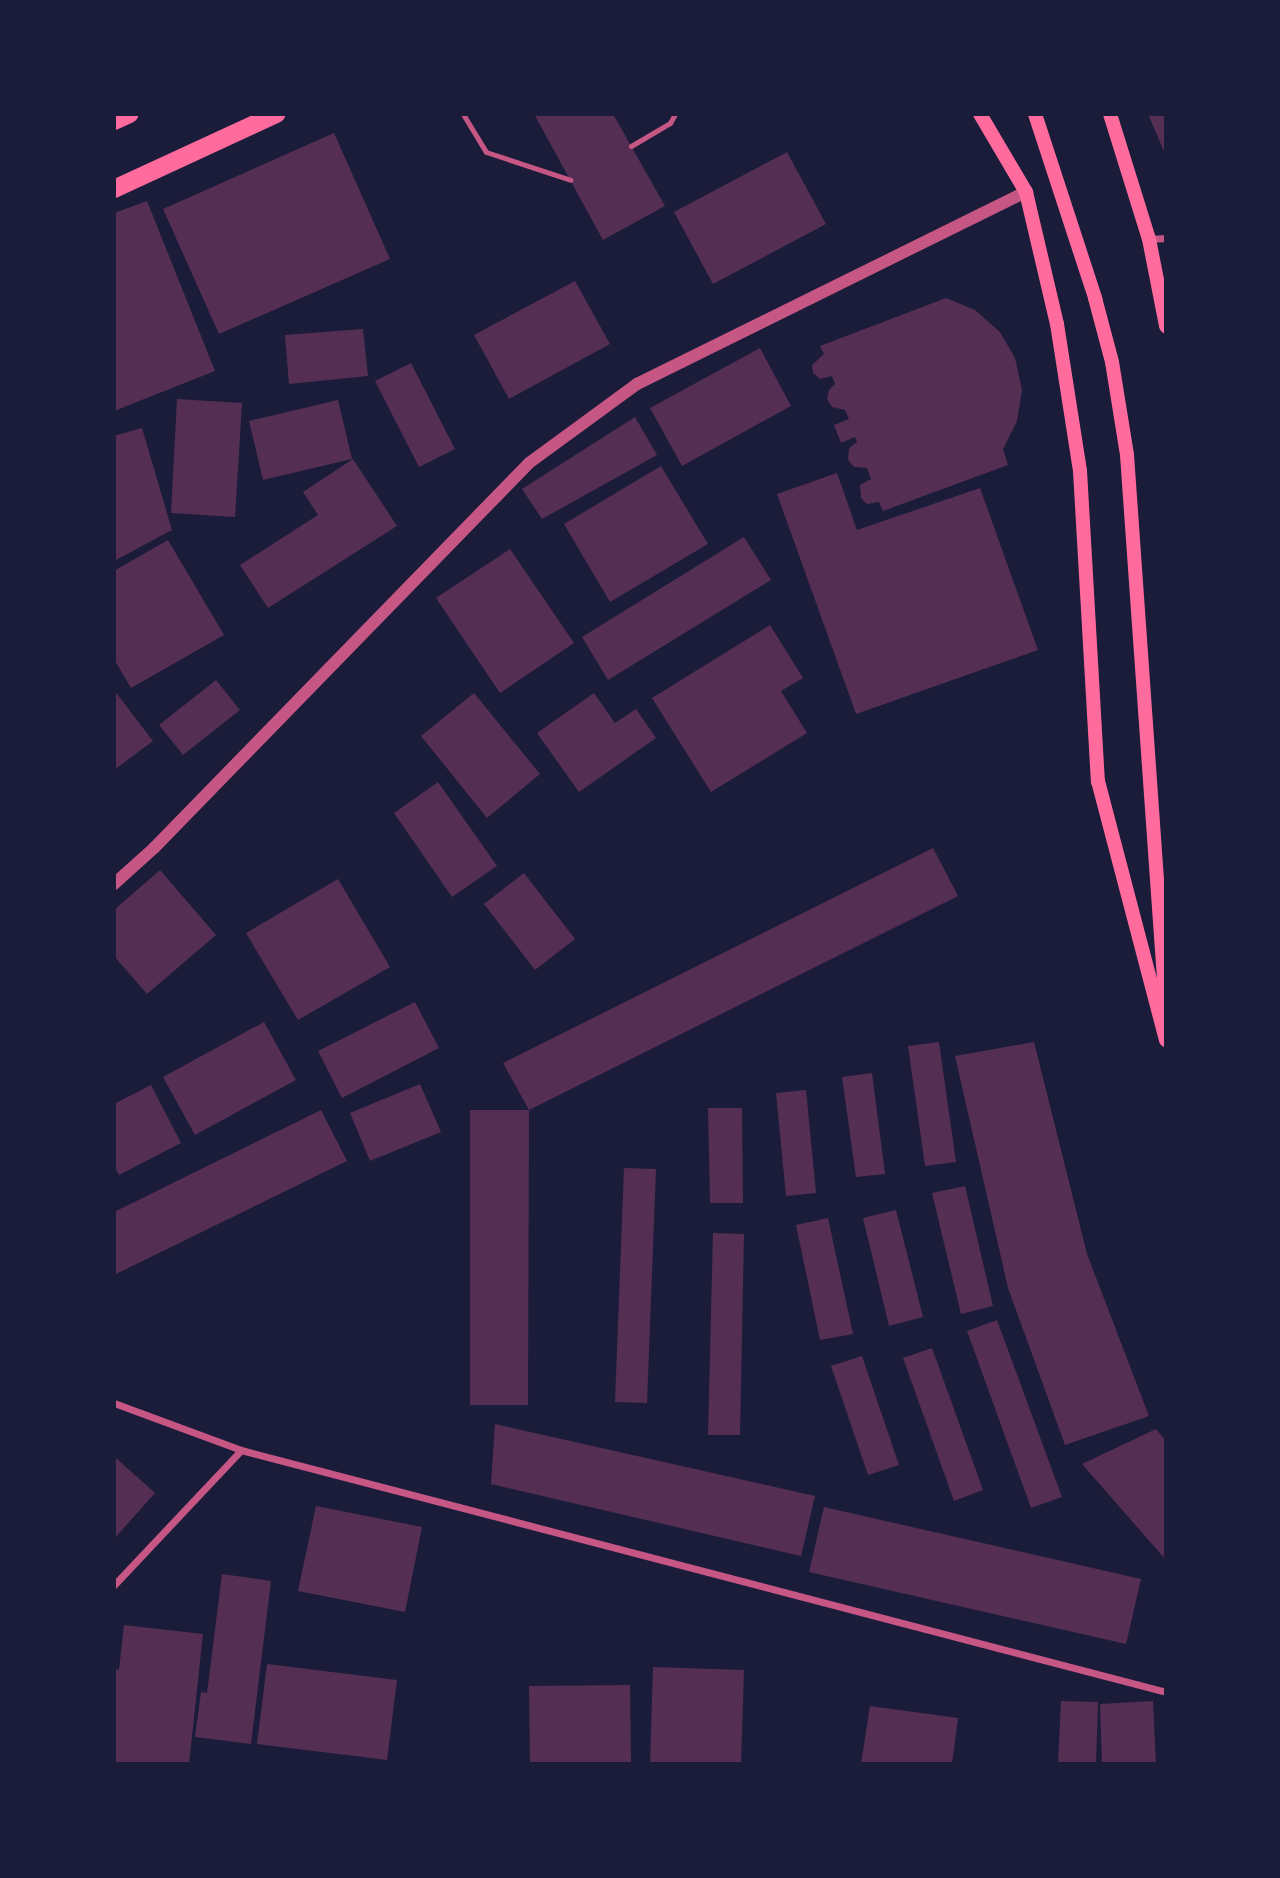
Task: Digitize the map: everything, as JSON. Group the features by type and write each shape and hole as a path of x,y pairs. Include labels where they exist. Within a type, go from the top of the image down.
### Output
{"main road":[{"path":"114,121 130,114"},
{"path":"114,190 276,114"},
{"path":"980,114 1026,192 1057,324 1080,471 1098,781 1166,1040"},
{"path":"1035,114 1095,298 1112,362 1127,455 1166,1007"},
{"path":"1111,114 1149,239 1166,326"}],"street":[{"path":"114,884 154,848 529,463 637,384 1026,192"},
{"path":"1149,239 1166,238"},
{"path":"114,1403 241,1450 1166,1692"},
{"path":"114,1585 241,1450"}],"lane":[{"path":"463,114 486,152 570,180"},
{"path":"631,146 670,123 676,114"}],"building":[{"path":"534,114 613,114 665,206 603,240"},
{"path":"1148,114 1166,114 1166,156"},
{"path":"334,133 390,259 219,334 163,209"},
{"path":"787,152 826,224 713,284 674,212"},
{"path":"147,201 215,371 114,411 114,213"},
{"path":"575,281 610,344 509,399 474,335"},
{"path":"946,298 975,310 1000,332 1015,358 1022,390 1017,421 1003,449 1008,465 883,511 879,502 867,504 861,498 860,485 871,479 867,468 854,467 848,460 849,448 857,442 855,437 841,443 834,425 849,419 845,410 832,407 827,399 829,390 835,384 832,376 820,379 813,373 812,365 824,354 820,346"},
{"path":"363,329 368,376 289,384 285,335"},
{"path":"760,348 791,406 682,466 650,408"},
{"path":"411,363 455,449 419,467 375,381"},
{"path":"177,399 242,403 235,517 171,513"},
{"path":"338,400 352,459 263,480 249,421"},
{"path":"635,417 657,455 542,519 522,489"},
{"path":"142,428 172,530 114,561 114,436"},
{"path":"353,459 397,526 268,608 240,565 318,515 303,492"},
{"path":"661,466 708,544 610,602 564,524"},
{"path":"837,473 857,530 980,488 1038,650 856,714 777,494"},
{"path":"744,537 771,580 608,680 582,637"},
{"path":"168,540 224,635 131,688 114,659 114,571"},
{"path":"510,549 574,643 500,693 436,598"},
{"path":"770,625 803,678 781,691 807,733 711,792 652,698"},
{"path":"216,680 240,710 183,755 159,725"},
{"path":"114,690 153,741 114,770"},
{"path":"474,693 540,774 487,818 421,736"},
{"path":"594,693 615,723 636,709 656,738 579,792 537,733"},
{"path":"438,782 497,866 452,897 394,813"},
{"path":"933,848 958,896 529,1110 503,1063"},
{"path":"160,870 216,935 147,994 114,956 114,910"},
{"path":"524,873 575,939 535,970 484,904"},
{"path":"338,879 390,967 298,1020 246,933"},
{"path":"415,1002 439,1048 342,1098 318,1051"},
{"path":"264,1022 296,1080 195,1135 163,1077"},
{"path":"939,1042 956,1162 925,1166 908,1046"},
{"path":"1034,1042 1087,1254 1149,1416 1065,1445 1008,1288 955,1056"},
{"path":"872,1073 885,1174 856,1177 842,1077"},
{"path":"420,1084 441,1132 370,1161 350,1113"},
{"path":"151,1085 181,1143 119,1175 114,1166 114,1104"},
{"path":"806,1090 816,1193 786,1196 776,1093"},
{"path":"708,1108 742,1108 743,1203 710,1203"},
{"path":"321,1110 347,1161 114,1275 114,1212"},
{"path":"470,1110 529,1110 528,1405 470,1405"},
{"path":"624,1168 656,1169 647,1403 615,1402"},
{"path":"965,1186 993,1306 961,1314 932,1193"},
{"path":"896,1210 923,1317 889,1326 863,1218"},
{"path":"828,1218 853,1334 820,1340 796,1225"},
{"path":"713,1233 744,1234 740,1435 708,1435"},
{"path":"997,1320 1062,1497 1031,1508 967,1331"},
{"path":"932,1348 983,1490 954,1501 903,1358"},
{"path":"862,1356 899,1465 868,1475 831,1366"},
{"path":"495,1424 815,1496 801,1556 491,1484"},
{"path":"1156,1429 1166,1441 1166,1560 1082,1464"},
{"path":"116,1458 155,1493 114,1539 114,1460"},
{"path":"316,1506 422,1527 405,1612 298,1591"},
{"path":"824,1507 1141,1579 1126,1644 809,1572"},
{"path":"222,1574 271,1581 251,1744 195,1737 201,1692 207,1693"},
{"path":"124,1625 203,1634 189,1764 114,1764 114,1669 119,1670"},
{"path":"267,1664 397,1680 387,1760 257,1744"},
{"path":"653,1667 744,1670 741,1764 650,1764"},
{"path":"630,1685 631,1764 530,1764 529,1686"},
{"path":"1061,1701 1098,1702 1096,1764 1058,1764"},
{"path":"1153,1701 1156,1764 1102,1764 1100,1704"},
{"path":"870,1706 958,1718 952,1764 861,1764"}]}
